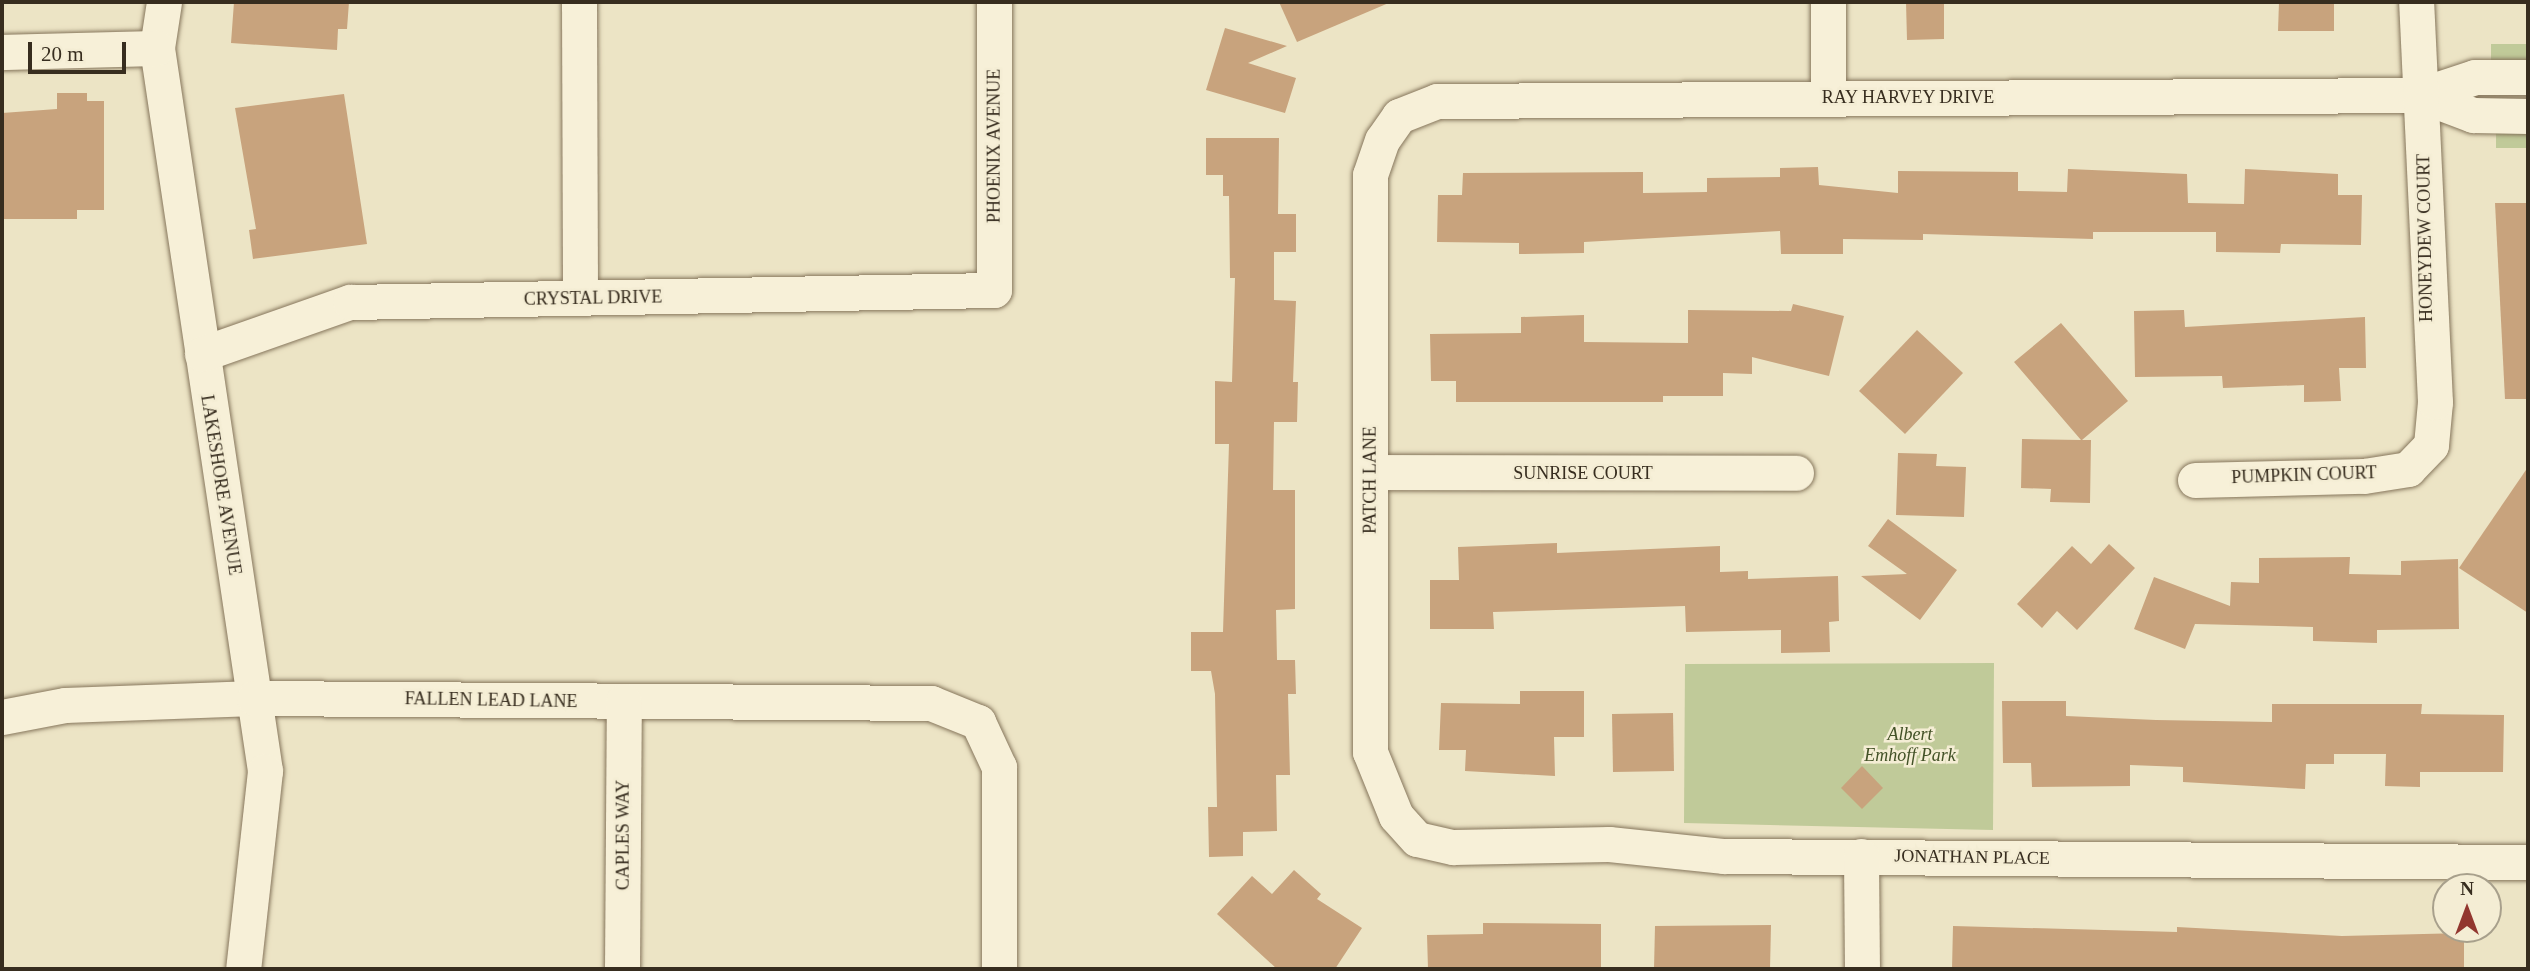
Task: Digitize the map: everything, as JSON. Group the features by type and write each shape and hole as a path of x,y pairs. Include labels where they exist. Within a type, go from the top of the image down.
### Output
{"street":[{"name":"LAKESHORE AVENUE","path":"164,2 157,48 265,771 243,969"},
{"path":"579,2 580,298"},
{"name":"PHOENIX AVENUE","path":"994,2 994,290"},
{"path":"1828,2 1828,97"},
{"name":"HONEYDEW COURT","path":"2411,467 2431,444 2434,402 2416,2"},
{"path":"2,52 157,48"},
{"name":"RAY HARVEY DRIVE","path":"1399,116 1437,101 2420,95 2475,77 2528,77"},
{"name":"RAY HARVEY DRIVE","path":"2420,95 2473,115 2528,116"},
{"name":"PATCH LANE","path":"1399,116 1381,141 1370,175 1370,752 1396,816 1417,839"},
{"name":"CRYSTAL DRIVE","path":"201,354 349,302 994,290"},
{"name":"PUMPKIN COURT","path":"2195,480 2364,476 2411,467"},
{"name":"SUNRISE COURT","path":"1370,472 1796,473"},
{"name":"FALLEN LEAD LANE","path":"2,717 65,705 254,698 931,703 978,722 999,767 999,969"},
{"name":"CAPLES WAY","path":"622,969 624,701"},
{"name":"JONATHAN PLACE","path":"1417,839 1453,847 1609,844 1724,856 2528,862"},
{"path":"1861,856 1862,969"}],"green space":[{"path":"2491,44 2528,44 2528,61 2491,61"},
{"path":"2496,132 2528,132 2528,148 2496,148"},
{"name":"Albert Emhoff Park","path":"1994,663 1993,830 1684,823 1685,664"}],"building":[{"path":"234,2 349,2 347,29 338,29 337,50 231,43"},
{"path":"1279,2 1391,2 1297,42"},
{"path":"1906,2 1944,2 1944,39 1907,40"},
{"path":"2279,2 2334,2 2334,31 2278,31"},
{"path":"1225,28 1287,46 1248,63 1296,78 1285,113 1206,90"},
{"path":"57,93 87,93 87,101 104,101 104,210 77,210 77,219 2,219 2,113 57,109"},
{"path":"344,94 367,244 253,259 249,230 256,229 235,108"},
{"path":"1206,138 1279,138 1278,214 1296,214 1296,252 1274,252 1274,300 1296,301 1293,382 1298,382 1297,422 1274,422 1273,490 1295,490 1295,609 1276,610 1277,660 1295,660 1296,694 1288,694 1290,775 1276,775 1277,831 1243,832 1243,856 1209,857 1208,807 1217,807 1215,694 1211,671 1191,671 1191,632 1223,632 1229,444 1215,444 1215,381 1232,382 1235,278 1230,278 1229,196 1223,196 1223,175 1206,175"},
{"path":"1818,167 1819,185 1898,193 1898,171 2018,172 2018,191 2067,192 2068,169 2187,174 2188,203 2244,204 2245,169 2338,174 2338,195 2362,195 2361,245 2281,244 2280,253 2216,252 2216,232 2093,232 2093,239 1923,234 1923,240 1843,239 1843,254 1781,254 1780,231 1584,242 1584,253 1519,254 1519,243 1437,242 1438,195 1462,195 1463,173 1643,172 1643,193 1707,192 1707,178 1780,177 1780,168"},
{"path":"2495,203 2528,203 2528,399 2505,399"},
{"path":"1793,304 1844,316 1829,376 1752,357 1752,374 1723,373 1723,396 1663,396 1663,402 1456,402 1456,381 1431,381 1430,334 1521,333 1521,317 1584,315 1584,342 1688,343 1688,310 1791,311"},
{"path":"2184,310 2185,327 2365,317 2366,368 2339,368 2341,401 2304,402 2304,385 2223,388 2222,376 2135,377 2134,311"},
{"path":"2061,323 2128,401 2082,440 2091,440 2090,503 2050,502 2051,489 2021,488 2022,439 2081,440 2014,362"},
{"path":"1917,330 1963,373 1905,434 1859,391"},
{"path":"1898,453 1937,454 1936,466 1966,467 1964,517 1896,515"},
{"path":"2528,467 2528,613 2459,568"},
{"path":"1888,519 1957,570 1920,620 1861,576 1907,574 1868,546"},
{"path":"1557,543 1557,553 1720,546 1720,572 1748,571 1748,579 1838,576 1839,621 1829,622 1830,652 1781,653 1781,630 1686,632 1685,606 1493,612 1494,629 1430,629 1430,580 1459,580 1458,547"},
{"path":"2109,544 2135,568 2077,630 2057,611 2042,628 2017,604 2072,546 2091,564"},
{"path":"2350,557 2349,574 2401,575 2401,561 2458,559 2459,629 2377,630 2377,643 2313,641 2313,627 2195,624 2185,649 2134,629 2154,577 2230,606 2231,582 2259,583 2259,558"},
{"path":"1520,691 1584,691 1584,737 1554,737 1555,776 1465,771 1466,750 1439,750 1441,703 1520,704"},
{"path":"2002,701 2066,701 2066,716 2156,720 2272,722 2272,704 2422,704 2421,714 2504,715 2503,772 2420,772 2420,787 2385,786 2386,754 2334,754 2334,764 2306,764 2305,789 2183,782 2183,767 2130,765 2130,786 2032,787 2031,763 2003,763"},
{"path":"1673,713 1674,771 1613,772 1612,714"},
{"path":"1862,766 1883,788 1862,809 1841,788"},
{"path":"1294,870 1321,894 1317,899 1362,928 1335,969 1277,969 1217,914 1252,876 1272,894"},
{"path":"1483,923 1601,924 1601,969 1428,969 1427,935 1483,934"},
{"path":"1771,925 1770,969 1654,969 1655,926"},
{"path":"1953,926 2177,932 2177,927 2342,936 2432,934 2432,943 2464,943 2464,969 1952,969"}]}
